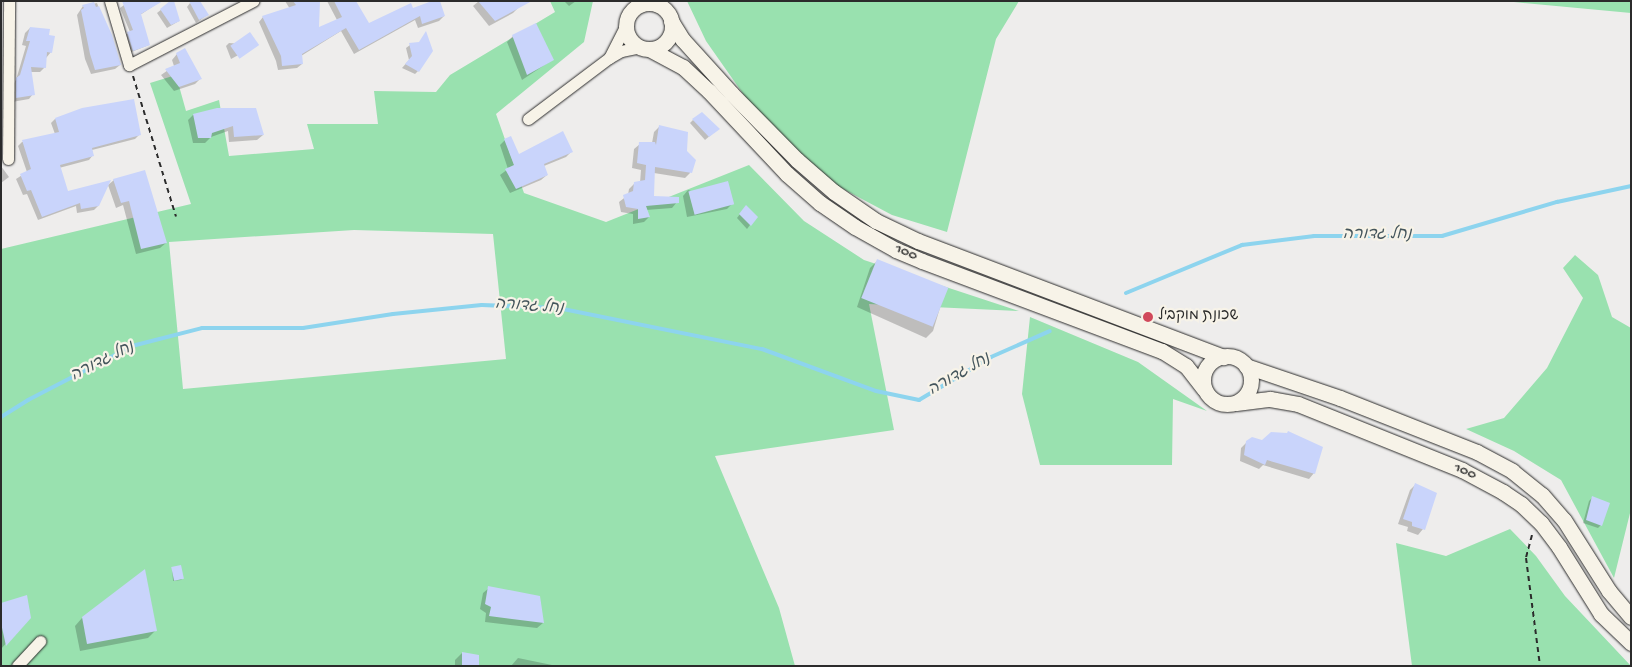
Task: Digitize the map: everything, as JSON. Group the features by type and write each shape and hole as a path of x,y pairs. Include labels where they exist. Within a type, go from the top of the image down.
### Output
{"main road":[{"path":"659,4 669,15 671,21 672,27 667,40 662,44 645,48 630,40 628,14 639,5 659,4"},
{"name":"100","path":"671,21 683,40 731,93 797,160 853,207 918,241 1224,357"},
{"name":"100","path":"645,48 683,67 787,174 820,203 856,227 896,250 922,261 1162,351 1186,366 1204,389"},
{"path":"1224,357 1235,358 1246,366 1251,376 1251,384 1248,392 1236,403 1221,404 1208,395 1204,389 1204,374 1212,361 1224,357"},
{"name":"100","path":"1246,366 1340,398 1478,452 1512,471 1542,495 1564,520 1609,591 1631,617"},
{"name":"100","path":"1236,403 1270,399 1298,404 1483,480 1522,504 1541,523 1601,614 1631,643"}],"street":[{"path":"8,159 9,1"},
{"path":"110,1 129,65 253,1"},
{"path":"609,58 628,14"},
{"path":"528,119 609,58 621,51 645,48"},
{"path":"17,666 40,641"}],"path":[{"path":"129,65 176,217"},
{"path":"1540,666 1526,558 1532,534 1541,523"}],"green space":[{"path":"550,1 593,1 584,42 496,114 524,193 606,222 749,165 804,221 864,260 1019,311 869,304 894,430 715,456 779,608 795,666 1,666 1,249 191,204 150,83 176,75 186,111 219,100 229,156 314,149 307,124 378,124 374,91 436,92 450,75 555,12","holes":["354,230 493,234 506,359 183,389 169,242"]},
{"path":"687,1 1019,1 996,39 947,232 892,215 830,182 774,138 706,41"},
{"path":"1631,1 1631,13 1514,2"},
{"path":"1575,255 1598,275 1612,317 1631,328 1631,509 1614,578 1561,480 1514,451 1466,429 1504,418 1547,368 1583,298 1563,268"},
{"path":"1030,317 1138,362 1207,411 1173,399 1172,465 1040,465 1022,394"},
{"path":"1510,529 1536,556 1565,596 1631,666 1412,666 1396,543 1446,556"}],"building":[{"path":"122,1 163,1 141,14 150,45 133,51 127,32 133,30"},
{"path":"170,1 174,1 180,21 171,25 160,9"},
{"path":"189,1 200,1 209,15 199,20"},
{"path":"293,1 320,1 319,27 342,17 334,1 356,1 369,23 411,3 413,8 432,1 440,1 445,16 422,24 420,16 359,50 346,28 302,54 303,64 282,66 281,56 262,16 296,5"},
{"path":"478,1 532,1 495,21"},
{"path":"94,2 96,7 99,6 112,35 121,65 95,70 81,10 84,8 82,5"},
{"path":"536,23 554,60 527,75 512,35"},
{"path":"30,27 50,29 49,35 55,36 52,53 47,52 46,68 31,67 35,95 16,98 16,78 20,75 30,41 26,41"},
{"path":"426,31 433,51 419,72 405,64 412,56 409,43 419,42"},
{"path":"250,32 259,45 240,59 230,46"},
{"path":"185,48 202,79 179,87 165,69 180,63 176,53"},
{"path":"134,99 141,135 92,148 94,156 60,165 68,191 111,180 99,206 81,209 80,203 42,217 31,190 27,191 20,174 31,169 22,140 59,132 55,118 82,108"},
{"path":"217,108 256,108 264,135 234,137 233,126 212,133 211,138 198,138 193,114"},
{"path":"702,112 720,129 709,137 692,119"},
{"path":"659,125 688,132 687,151 696,160 692,173 655,167 654,196 679,197 679,203 646,206 650,217 638,219 638,209 626,207 623,195 633,191 634,182 645,180 646,165 637,163 639,142 655,142 656,145"},
{"path":"563,131 573,152 544,164 548,175 516,189 505,169 514,165 504,139 511,136 519,154"},
{"path":"145,170 167,243 141,249 129,201 121,203 113,179"},
{"path":"728,181 734,204 695,215 688,192"},
{"path":"746,205 758,217 751,226 739,214"},
{"path":"877,259 948,288 933,327 861,298"},
{"path":"1288,431 1323,447 1315,474 1267,460 1265,465 1244,455 1246,441 1252,437 1262,440 1271,432 1287,433"},
{"path":"1415,483 1437,493 1425,530 1412,526 1412,522 1403,519"},
{"path":"1592,496 1610,503 1602,526 1586,520"},
{"path":"181,565 184,579 174,581 171,567"},
{"path":"145,569 157,631 87,644 82,617"},
{"path":"488,586 540,596 544,623 489,616 491,607 485,604"},
{"path":"27,595 31,618 6,646 1,623 1,603"},
{"path":"462,652 479,655 479,666 462,666"}],"waterway":[{"name":"נחל גדורה","path":"1126,293 1242,245 1314,236 1442,236 1557,202 1631,186"},
{"name":"נחל גדורה","path":"1,417 28,400 132,346 202,328 303,328 393,314 482,305 558,308 762,349 876,391 919,400 991,357 1050,331"}],"place":[{"name":"שכונת מוקביל","path":"1148,317"}]}
